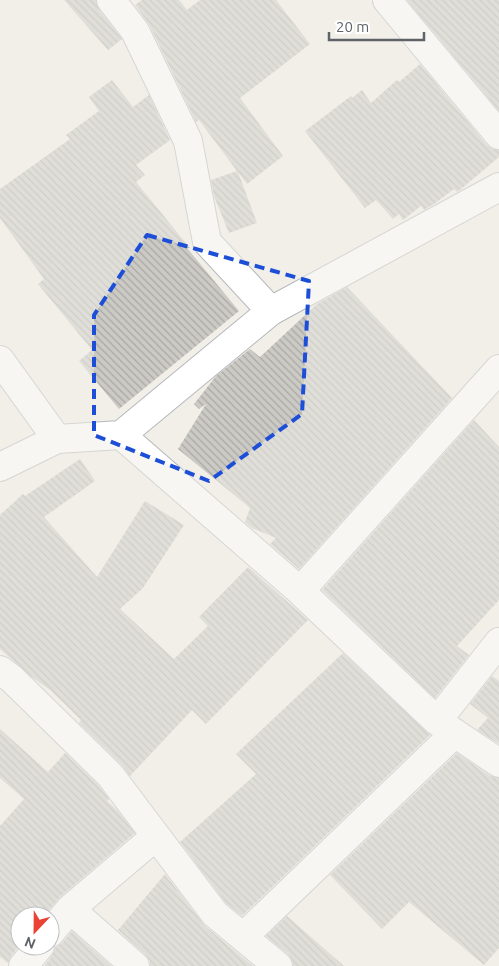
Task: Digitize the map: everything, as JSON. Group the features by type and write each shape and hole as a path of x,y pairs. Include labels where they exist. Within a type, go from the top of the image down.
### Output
{"street":[{"path":"111,0 135,31 188,141 207,242 271,311"},
{"path":"387,0 499,135"},
{"path":"0,467 57,439 121,435 271,311 499,187"},
{"path":"0,360 57,439"},
{"path":"300,591 499,369"},
{"path":"121,435 300,591 446,727 499,763"},
{"path":"243,937 446,727 499,642"},
{"path":"4,680 110,775 215,914 278,966"},
{"path":"60,921 70,909 156,836"},
{"path":"70,909 134,966"},
{"path":"23,966 32,956"}],"highlighted area":[{"path":"147,235 309,281 302,414 209,481 94,435 94,315"}],"building":[{"path":"64,0 96,0 99,10 122,39 108,50"},
{"path":"142,0 179,0 187,10 200,0 276,0 310,44 240,98 283,156 247,184 238,172 257,223 229,233 214,196 211,180 237,171 199,120 196,122 149,24 135,5"},
{"path":"407,0 499,0 499,111"},
{"path":"420,64 487,145 499,150 499,157 457,192 454,189 424,210 421,206 403,220 399,214 393,219 376,200 365,208 305,131 351,96 352,98 362,90 371,103 397,80 399,82"},
{"path":"112,80 133,107 149,95 170,140 136,165 145,175 136,182 239,311 119,409 79,361 92,350 38,284 44,279 0,218 0,189 70,139 66,135 99,111 89,97"},
{"path":"347,287 452,398 299,569 270,544 276,538 252,528 245,522 250,508 178,449 206,404 199,409 194,404 216,376 250,349 260,357 317,304"},
{"path":"474,420 499,447 499,600 457,646 469,655 435,698 322,590"},
{"path":"80,459 95,481 44,517 97,577 145,501 184,525 143,588 120,609 174,659 208,626 199,617 248,567 308,620 206,724 192,710 130,776 121,764 79,723 81,720 50,690 0,649 0,515 23,494 25,496"},
{"path":"343,653 430,735 242,916 226,903 180,842 256,774 236,754"},
{"path":"492,676 499,681 499,744 477,730 488,718 470,704"},
{"path":"0,729 48,772 65,753 98,785 109,799 107,801 117,810 135,833 60,897 52,906 10,906 11,956 8,963 0,957 0,826 24,799 0,778"},
{"path":"457,753 490,776 499,778 499,948 484,965 409,902 382,929 330,875"},
{"path":"165,874 205,926 253,966 150,966 150,961 145,954 118,930"},
{"path":"287,916 344,966 293,966 288,954 266,936"},
{"path":"72,931 111,966 44,966 52,956 60,956 60,944"}]}
